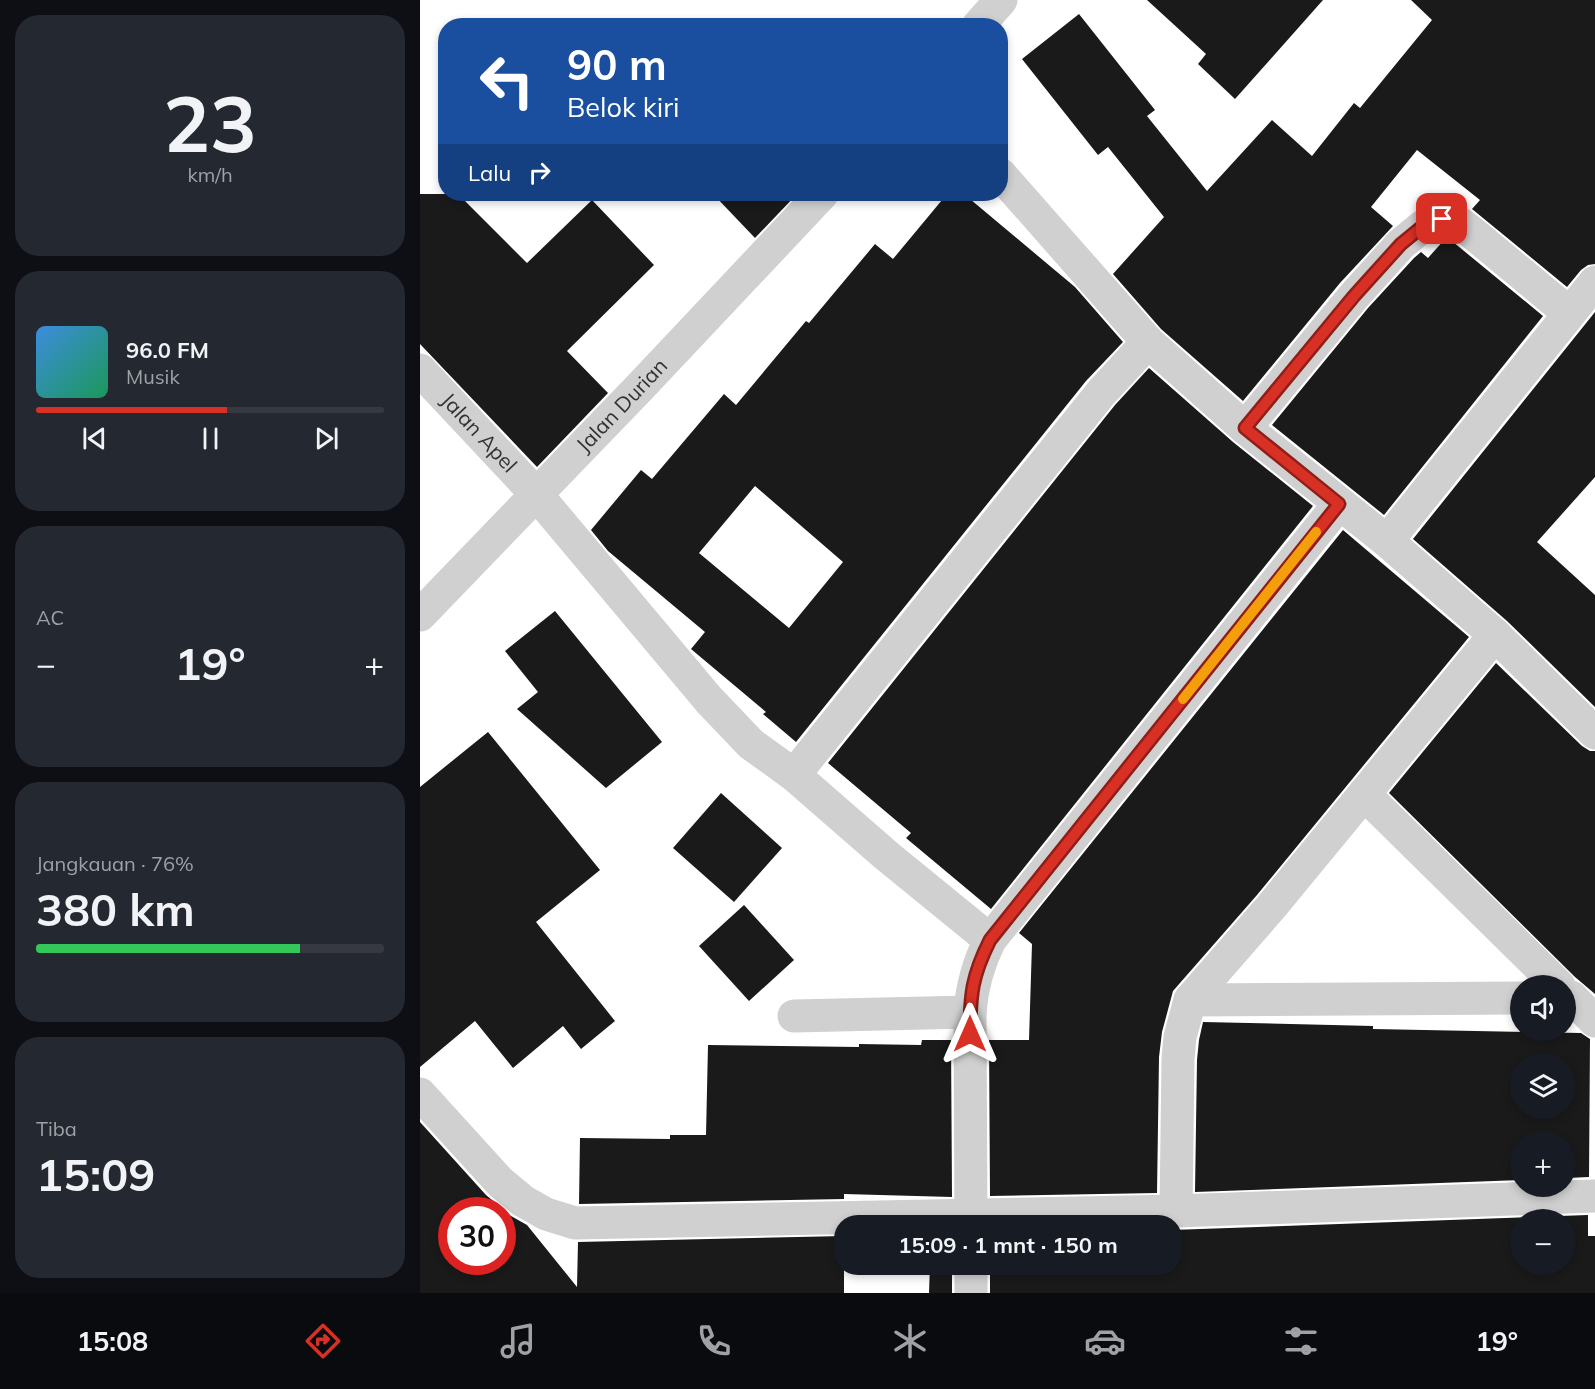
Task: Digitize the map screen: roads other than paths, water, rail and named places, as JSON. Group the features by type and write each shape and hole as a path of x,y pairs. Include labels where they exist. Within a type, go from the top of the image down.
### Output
{"street":[{"path":"985,18 1001,0"},
{"path":"1008,183 1148,342 1245,428 1387,541 1495,635 1595,732"},
{"name":"Jalan Durian","path":"420,615 815,201"},
{"path":"1245,428 1354,296 1401,244 1423,226 1442,219 1458,222 1569,313"},
{"path":"1387,541 1595,282"},
{"path":"794,775 1101,393 1148,342"},
{"name":"Jalan Apel","path":"420,369 537,495 709,700 751,744 794,775 887,856 990,940"},
{"path":"971,1215 971,995 978,965 990,940 1339,504"},
{"path":"1176,1211 1178,1059 1180,1037 1190,1000 1495,635"},
{"path":"1364,794 1548,975"},
{"path":"1190,1000 1510,998"},
{"path":"1576,1003 1595,1021"},
{"path":"794,1016 970,1012"},
{"path":"420,1095 500,1182 523,1201 546,1214 575,1222 834,1221"},
{"path":"1085,1215 1595,1196"},
{"path":"971,1275 971,1293"}]}
